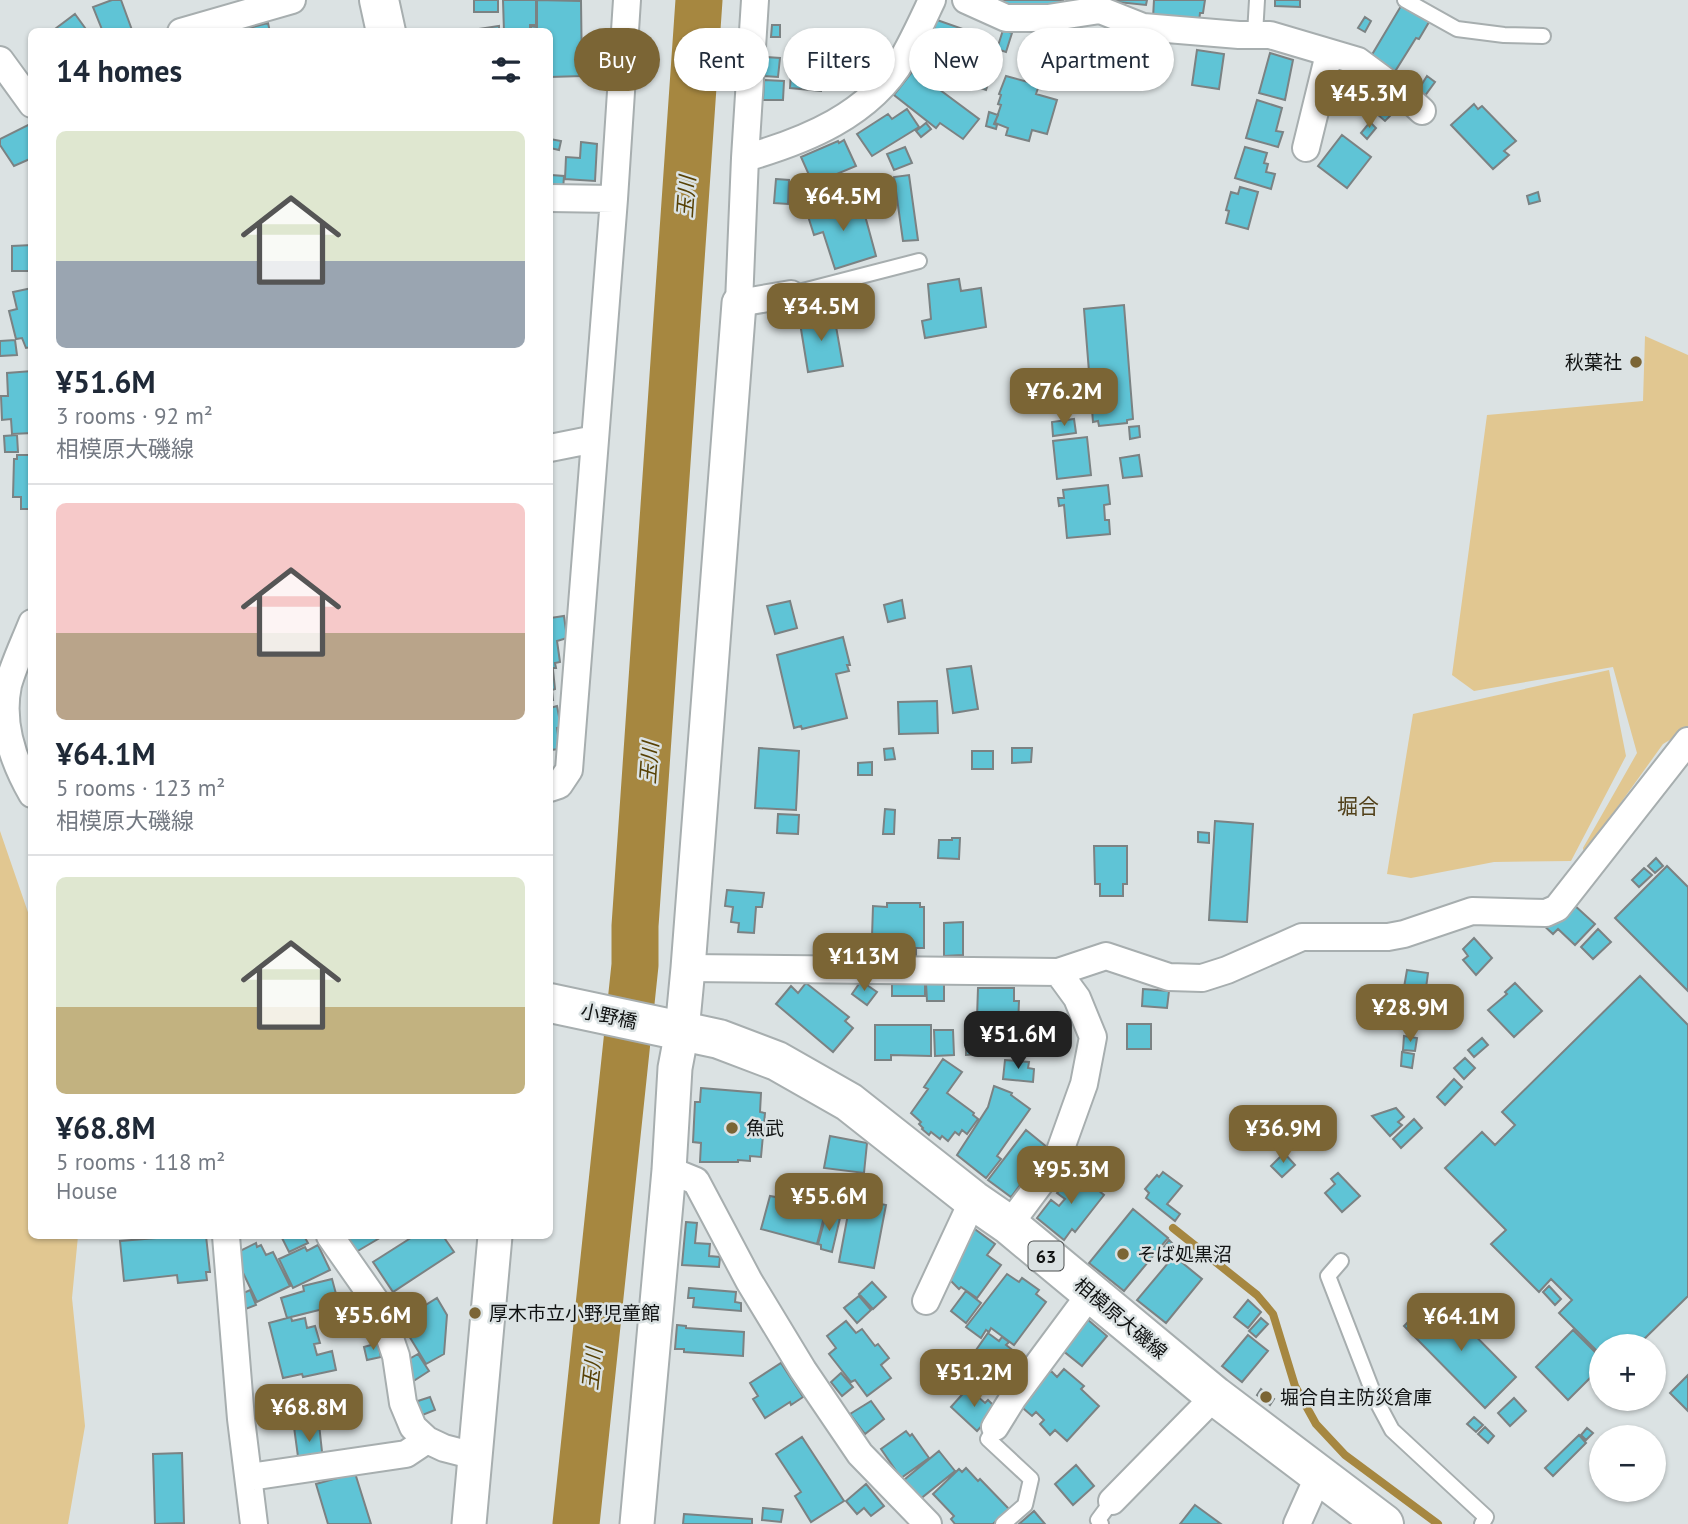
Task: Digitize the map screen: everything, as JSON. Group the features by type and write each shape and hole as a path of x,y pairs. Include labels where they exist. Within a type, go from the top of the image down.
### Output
{"main road":[{"path":"379,0 385,28"},
{"name":"小野橋","path":"553,1004 675,1030"},
{"name":"相模原大磯線","path":"675,1030 719,1039 777,1061 849,1102 1009,1226 1215,1396 1384,1524"}],"street":[{"path":"195,28 292,0"},
{"path":"553,787 559,785 569,770 627,0"},
{"path":"637,1524 669,1170 676,1068 675,1030 688,968 739,303 755,0"},
{"path":"745,158 780,148 841,120 874,95 903,59 932,0"},
{"path":"966,0 1006,18 1048,18 1100,10 1143,27 1270,35 1359,61 1422,111"},
{"path":"1306,148 1329,54"},
{"path":"15,71 28,96"},
{"path":"553,198 614,199"},
{"path":"739,303 791,294"},
{"path":"553,446 595,439"},
{"path":"28,633 8,685 5,716 10,745 20,774 28,787"},
{"path":"688,968 1058,972 1106,956 1169,978 1202,978 1227,970 1301,937 1388,937 1472,911 1546,914 1557,908 1688,741"},
{"path":"1009,1226 1056,1162 1084,1084 1093,1038 1077,998 1058,972"},
{"path":"669,1170 696,1181 744,1271 803,1370 860,1454 928,1524"},
{"path":"926,1301 973,1200"},
{"path":"226,1239 241,1419 254,1524"},
{"path":"332,1239 379,1306 396,1356 403,1403 413,1427 427,1440 457,1453 475,1455"},
{"path":"469,1524 495,1239"},
{"path":"995,1427 1013,1398 1091,1293"},
{"path":"1106,1513 1215,1396"},
{"path":"250,1477 406,1454 427,1440"},
{"path":"1297,1524 1319,1475"}],"lane":[{"path":"1255,34 1257,0"},
{"path":"1405,0 1457,29 1504,35 1543,36"},
{"path":"791,294 919,261"},
{"path":"1341,1261 1328,1276 1376,1400 1392,1430 1486,1517 1482,1524"},
{"path":"995,1427 988,1439 1031,1479 1026,1505 1003,1524"}],"shaded area":[{"path":"1645,336 1688,355 1688,729 1663,744 1584,854 1583,848 1637,753 1613,667 1474,691 1452,675 1487,415 1643,401"},
{"path":"1609,670 1626,756 1571,861 1494,862 1411,878 1387,874 1413,714"},
{"path":"0,831 28,912 28,1239 78,1239 72,1298 85,1426 68,1524 0,1524"}],"building":[{"path":"112,0 121,0 131,28 101,28 93,7"},
{"path":"474,0 498,0 498,12 474,12"},
{"path":"503,0 536,0 536,25 530,25 530,28 504,28"},
{"path":"537,0 581,1 581,28 574,28 574,76 553,77 553,28 531,28 537,27"},
{"path":"1002,0 1063,0 1063,6 1002,7"},
{"path":"1098,0 1147,0 1146,5"},
{"path":"1154,0 1205,0 1199,22 1153,18"},
{"path":"1275,0 1300,0 1300,7 1275,6"},
{"path":"1401,6 1429,22 1394,73 1370,58"},
{"path":"75,14 85,28 56,28"},
{"path":"1365,17 1371,21 1365,32 1358,28"},
{"path":"937,20 960,28 934,28"},
{"path":"268,23 269,28 250,28"},
{"path":"772,25 780,25 780,37 771,37"},
{"path":"1003,30 1012,33 1006,52 1003,51"},
{"path":"1197,50 1224,54 1219,89 1192,85"},
{"path":"1270,53 1293,60 1285,100 1259,93"},
{"path":"769,57 780,58 778,77 769,76"},
{"path":"909,76 909,91 941,91 979,119 963,139 940,123 936,128 894,95"},
{"path":"1006,76 1017,79 1017,91 1037,91 1036,94 1057,100 1047,134 1032,130 1029,141 1006,135 1008,128 995,123 1001,105 998,104"},
{"path":"1427,76 1435,82 1424,97 1417,92"},
{"path":"769,80 783,81 783,100 763,100 763,91 769,91"},
{"path":"1257,100 1282,108 1276,131 1283,132 1278,147 1246,138"},
{"path":"1390,100 1398,108 1385,121 1377,114"},
{"path":"1474,104 1478,109 1482,106 1516,141 1504,151 1509,155 1493,169 1451,125"},
{"path":"907,109 919,127 872,156 857,134 888,114 892,119"},
{"path":"989,112 998,115 994,124 997,125 996,129 986,126"},
{"path":"1370,122 1376,128 1367,139 1361,133"},
{"path":"926,123 931,129 921,137 916,131"},
{"path":"28,125 28,160 14,166 0,145 0,139"},
{"path":"1342,135 1371,157 1347,188 1318,166"},
{"path":"553,140 561,141 559,150 553,149"},
{"path":"844,140 856,166 813,184 801,157"},
{"path":"581,142 597,144 595,181 565,179 566,157 580,158"},
{"path":"905,147 912,163 894,170 887,154"},
{"path":"1245,147 1267,153 1264,163 1268,164 1266,172 1275,174 1271,189 1235,178"},
{"path":"553,175 564,176 563,190 553,188"},
{"path":"909,175 918,240 903,241 894,177"},
{"path":"776,179 789,180 788,204 774,203"},
{"path":"819,185 822,195 812,199 809,190"},
{"path":"1240,187 1258,192 1248,229 1226,223 1231,192 1238,194"},
{"path":"1538,192 1540,201 1529,204 1527,196"},
{"path":"838,199 841,207 852,204 855,214 864,212 876,256 835,269 823,232 814,235 807,213 819,209 817,205"},
{"path":"28,245 28,271 12,271 12,246"},
{"path":"959,279 961,291 981,288 986,327 925,338 922,321 931,319 928,284"},
{"path":"28,289 28,348 22,338 16,339 9,311 17,309 13,292"},
{"path":"1124,305 1133,419 1127,420 1127,423 1099,426 1098,421 1093,422 1084,309"},
{"path":"831,313 834,315 843,366 808,372 800,323 812,321 811,317"},
{"path":"15,340 17,355 0,356 0,341"},
{"path":"28,371 28,433 12,434 11,419 2,420 1,396 8,396 7,373"},
{"path":"1074,419 1076,433 1053,436 1052,422"},
{"path":"1139,426 1140,437 1130,439 1129,427"},
{"path":"17,435 18,452 5,452 4,436"},
{"path":"1087,437 1091,475 1057,479 1053,441"},
{"path":"17,455 28,455 28,509 21,509 21,497 13,497 14,459 17,459"},
{"path":"1139,455 1142,476 1123,478 1120,458"},
{"path":"1108,485 1110,504 1104,505 1110,534 1067,538 1064,505 1059,506 1058,498 1064,498 1063,490"},
{"path":"902,600 905,618 888,622 884,605"},
{"path":"790,601 797,628 775,634 767,606"},
{"path":"564,616 567,638 557,641 560,662 555,663 556,668 553,668 553,618"},
{"path":"843,637 849,671 836,674 847,718 802,729 801,726 794,728 777,655"},
{"path":"971,666 978,709 953,713 947,669"},
{"path":"937,701 938,733 899,734 898,702"},
{"path":"557,706 561,727 557,728 560,749 553,750 553,707"},
{"path":"759,748 799,751 796,810 755,808"},
{"path":"893,748 895,759 885,760 884,749"},
{"path":"1012,748 1032,748 1031,762 1012,763"},
{"path":"972,751 993,751 993,769 972,769"},
{"path":"872,762 872,775 858,775 858,763"},
{"path":"885,809 895,810 894,834 883,834"},
{"path":"778,814 799,815 798,834 777,833"},
{"path":"1215,821 1253,824 1247,922 1209,920"},
{"path":"1198,832 1209,833 1209,843 1198,842"},
{"path":"960,838 959,859 938,858 939,840"},
{"path":"1094,846 1127,846 1127,884 1123,884 1123,896 1100,896 1100,884 1095,884"},
{"path":"1656,858 1663,866 1655,873 1648,866"},
{"path":"1667,866 1688,887 1688,991 1615,918"},
{"path":"1644,868 1652,875 1639,887 1632,880"},
{"path":"727,890 764,893 762,907 756,907 754,933 738,932 739,923 731,922 733,907 725,906"},
{"path":"887,903 920,903 920,907 924,907 924,948 916,948 916,957 895,957 895,945 884,945 884,938 872,937 873,906 887,907"},
{"path":"1573,904 1595,924 1575,945 1558,929 1553,934 1541,923"},
{"path":"963,922 963,955 944,956 944,923"},
{"path":"1598,929 1611,942 1593,959 1581,947"},
{"path":"1474,938 1492,958 1476,975 1463,960 1468,956 1463,949"},
{"path":"1407,970 1428,973 1424,1003 1402,999"},
{"path":"1640,976 1688,1025 1688,1296 1649,1334 1589,1334 1589,1343 1559,1313 1572,1300 1551,1279 1539,1292 1491,1244 1506,1230 1445,1168 1482,1132 1495,1145 1515,1125 1502,1112"},
{"path":"861,981 877,992 867,1005 852,994"},
{"path":"806,983 849,1017 845,1021 853,1028 833,1052 776,1004 791,986 798,993"},
{"path":"926,983 944,983 944,1001 927,1001"},
{"path":"1515,983 1542,1011 1514,1037 1488,1010 1507,994 1505,992"},
{"path":"892,984 925,984 925,996 892,996"},
{"path":"978,988 1014,988 1014,1001 1019,1001 1017,1048 976,1048"},
{"path":"1143,989 1169,991 1167,1008 1142,1006"},
{"path":"1127,1024 1151,1024 1151,1049 1127,1049"},
{"path":"875,1025 931,1025 931,1056 891,1055 891,1060 875,1060"},
{"path":"934,1030 953,1030 954,1055 935,1056"},
{"path":"1021,1035 1033,1035 1033,1054 1021,1055"},
{"path":"1053,1035 1053,1052 1036,1052 1036,1036"},
{"path":"1404,1036 1417,1038 1415,1051 1403,1050"},
{"path":"1482,1038 1488,1045 1474,1057 1468,1050"},
{"path":"966,1048 981,1048 982,1054 966,1055"},
{"path":"1402,1052 1414,1054 1412,1068 1401,1066"},
{"path":"1465,1058 1475,1068 1464,1079 1454,1068"},
{"path":"943,1059 962,1072 947,1093 978,1119 967,1134 962,1130 959,1135 955,1132 948,1141 931,1132 929,1135 911,1113 928,1089 924,1087"},
{"path":"1005,1060 1029,1062 1028,1068 1034,1069 1033,1082 1003,1079"},
{"path":"1454,1079 1462,1087 1445,1105 1437,1097"},
{"path":"994,1086 1012,1093 1011,1095 1030,1109 997,1156 1001,1159 986,1178 957,1155 988,1107"},
{"path":"701,1088 761,1093 760,1112 765,1113 761,1157 750,1156 750,1161 738,1162 700,1162 701,1143 693,1142 695,1102 700,1102"},
{"path":"1396,1108 1404,1117 1398,1122 1402,1125 1390,1136 1372,1116"},
{"path":"1414,1119 1422,1128 1401,1148 1393,1139"},
{"path":"1026,1130 1048,1148 1011,1197 988,1180"},
{"path":"830,1136 867,1143 864,1173 824,1168"},
{"path":"1284,1153 1295,1165 1282,1177 1271,1166"},
{"path":"1075,1171 1104,1195 1075,1232 1072,1229 1064,1240 1037,1218 1051,1200 1059,1206 1065,1199 1057,1193"},
{"path":"1163,1172 1182,1186 1167,1204 1180,1214 1175,1221 1146,1198 1149,1193 1145,1189"},
{"path":"1338,1173 1360,1196 1342,1212 1325,1193 1335,1184 1331,1179"},
{"path":"839,1181 847,1184 841,1199 833,1195"},
{"path":"782,1194 827,1205 817,1244 761,1229 770,1196 781,1198"},
{"path":"851,1198 886,1205 874,1268 839,1262"},
{"path":"1133,1209 1168,1238 1124,1291 1089,1263"},
{"path":"826,1215 840,1218 832,1252 821,1249 818,1244"},
{"path":"686,1222 697,1223 695,1243 710,1244 709,1256 720,1257 719,1267 682,1265"},
{"path":"972,1227 995,1244 987,1255 1001,1265 977,1298 961,1287 959,1289 946,1276"},
{"path":"206,1239 210,1272 206,1272 207,1280 178,1283 177,1275 124,1281 120,1241"},
{"path":"282,1239 306,1239 308,1243 289,1252"},
{"path":"348,1239 378,1239 356,1252"},
{"path":"409,1239 445,1239 454,1252 393,1292 373,1262"},
{"path":"1169,1240 1175,1246 1169,1253 1163,1248"},
{"path":"256,1243 257,1247 261,1245 266,1255 273,1252 290,1286 257,1302 234,1254"},
{"path":"318,1245 330,1270 293,1288 279,1259 305,1247 307,1251"},
{"path":"1174,1256 1202,1279 1166,1323 1137,1300"},
{"path":"1007,1274 1019,1282 1022,1278 1039,1290 1036,1294 1046,1302 1014,1345 991,1328 989,1332 986,1330 981,1338 966,1327"},
{"path":"332,1279 339,1305 287,1318 281,1298 304,1291 303,1286"},
{"path":"872,1282 886,1297 873,1309 859,1294"},
{"path":"1549,1286 1561,1299 1555,1305 1543,1292"},
{"path":"689,1288 736,1292 735,1302 741,1303 741,1311 693,1307 694,1298 688,1298"},
{"path":"250,1290 256,1305 243,1310 237,1296"},
{"path":"966,1291 981,1303 966,1323 951,1311"},
{"path":"859,1296 871,1310 857,1323 844,1308"},
{"path":"437,1298 447,1315 444,1354 426,1364 400,1321"},
{"path":"1438,1298 1516,1377 1485,1408 1404,1326 1416,1314 1419,1317"},
{"path":"1248,1300 1261,1312 1248,1328 1234,1317"},
{"path":"291,1317 292,1321 305,1318 307,1328 315,1326 320,1343 314,1344 317,1355 332,1351 336,1370 283,1378 269,1323"},
{"path":"1261,1318 1268,1324 1256,1337 1249,1331"},
{"path":"1087,1319 1107,1336 1082,1366 1062,1350"},
{"path":"846,1321 856,1333 862,1329 889,1358 881,1365 891,1378 867,1396 855,1380 851,1382 829,1354 836,1348 827,1336"},
{"path":"677,1325 744,1332 743,1356 675,1349"},
{"path":"1573,1330 1589,1346 1589,1379 1568,1400 1536,1367"},
{"path":"988,1333 999,1341 1002,1337 1009,1342 1006,1345 1032,1365 1010,1394 982,1374 984,1371 969,1360"},
{"path":"1248,1335 1268,1351 1242,1382 1222,1366"},
{"path":"378,1343 381,1357 367,1360 364,1347"},
{"path":"418,1354 429,1371 412,1382 404,1362"},
{"path":"781,1363 803,1397 765,1418 753,1399 758,1396 750,1383"},
{"path":"1064,1369 1084,1386 1081,1389 1099,1406 1067,1441 1055,1430 1050,1435 1040,1424 1044,1420 1036,1412 1032,1416 1017,1403 1051,1371 1057,1377"},
{"path":"841,1373 853,1387 842,1396 831,1382"},
{"path":"1688,1375 1688,1411 1670,1393"},
{"path":"968,1388 985,1403 988,1400 997,1409 977,1431 951,1407"},
{"name":"堀合自主防災倉庫","path":"1261,1389 1274,1399 1270,1405 1257,1395"},
{"path":"430,1397 435,1410 420,1416 415,1402"},
{"path":"1514,1398 1526,1411 1510,1426 1498,1413"},
{"path":"871,1401 884,1419 865,1434 850,1414"},
{"path":"1474,1417 1483,1425 1476,1432 1467,1424"},
{"path":"319,1424 323,1461 299,1464 294,1427"},
{"path":"1485,1427 1494,1436 1488,1443 1478,1434"},
{"path":"1587,1428 1589,1430 1586,1440 1581,1435"},
{"path":"906,1431 910,1436 912,1434 929,1458 901,1478 881,1449"},
{"path":"1579,1435 1586,1443 1553,1476 1545,1468"},
{"path":"802,1437 844,1501 811,1522 795,1496 801,1492 776,1454"},
{"path":"939,1451 955,1471 919,1500 904,1480"},
{"path":"182,1453 184,1523 155,1524 153,1454"},
{"path":"1076,1465 1094,1486 1073,1505 1055,1484"},
{"path":"966,1468 1009,1509 993,1524 955,1524 951,1519 954,1516 933,1494 959,1469 962,1472"},
{"path":"355,1473 371,1524 328,1524 316,1484"},
{"path":"866,1484 884,1506 871,1516 864,1508 857,1514 846,1501"},
{"path":"1195,1505 1221,1524 1180,1524"},
{"path":"763,1508 783,1510 781,1522 762,1520"},
{"path":"1034,1511 1045,1524 1019,1524"},
{"path":"684,1514 752,1519 752,1524 683,1524"}],"waterway":[{"name":"玉川","path":"576,1524 635,965 635,926 699,0"},
{"path":"1173,1228 1257,1295 1273,1314 1295,1386 1316,1424 1345,1455 1438,1524"}],"place":[{"name":"秋葉社","path":"1636,362"},
{"name":"魚武","path":"732,1128"},
{"name":"そば処黒沼","path":"1123,1254"},
{"name":"厚木市立小野児童館","path":"475,1313"},
{"name":"堀合自主防災倉庫","path":"1266,1397"}],"district":[{"name":"堀合","path":"1358,806"}]}
